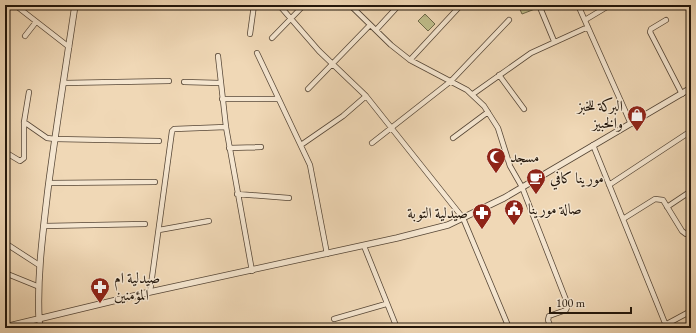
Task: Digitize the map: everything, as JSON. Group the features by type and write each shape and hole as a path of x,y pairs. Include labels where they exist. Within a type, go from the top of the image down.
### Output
{"street":[{"path":"15,5 69,47"},
{"path":"41,328 37,286 39,265 55,139 75,5"},
{"path":"250,34 254,5"},
{"path":"279,5 332,64 366,96 463,218 509,328"},
{"path":"272,38 304,5"},
{"path":"350,5 370,25 410,60 451,81 472,94 488,112 498,128 510,166 522,188 568,305 566,310 549,316 548,320 551,328"},
{"path":"376,30 399,5"},
{"path":"410,60 461,5"},
{"path":"539,5 554,41"},
{"path":"578,5 631,124"},
{"path":"585,20 610,5"},
{"path":"372,143 451,81 509,20"},
{"path":"666,20 651,29 650,32 682,94"},
{"path":"25,36 36,22"},
{"path":"308,89 370,25"},
{"path":"472,94 531,53 554,41 588,27"},
{"path":"257,54 301,145 313,178 327,254"},
{"path":"218,56 220,83 229,148 252,271"},
{"path":"499,75 524,109"},
{"path":"64,83 169,80"},
{"path":"184,82 220,83"},
{"path":"5,327 150,292 364,246 448,225 522,188 691,88"},
{"path":"5,152 20,161 24,158 24,122 29,92"},
{"path":"301,145 331,124 366,96"},
{"path":"222,99 278,99"},
{"path":"453,138 488,112"},
{"path":"24,122 48,138 55,139 159,141"},
{"path":"150,292 172,132 174,129 226,126"},
{"path":"609,185 691,131"},
{"path":"593,145 666,326 691,311"},
{"path":"229,148 261,147"},
{"path":"49,183 155,182"},
{"path":"667,207 691,190"},
{"path":"237,194 289,198"},
{"path":"623,219 657,198 663,200 682,231 686,234 691,234"},
{"path":"159,230 209,221"},
{"path":"44,226 145,224"},
{"path":"5,243 39,265"},
{"path":"364,246 386,304 397,328"},
{"path":"5,273 37,286"},
{"path":"334,320 386,304"}],"green space":[{"path":"518,5 533,5 535,9 522,14"},
{"path":"425,14 435,24 428,31 418,21"}],"place":[{"name":"البركة للخبز والخبيز","path":"637,132"},
{"name":"مسجد","path":"496,174"},
{"name":"مورينا كافي","path":"536,195"},
{"name":"صالة مورينا","path":"514,226"},
{"name":"صيدلية التوبة","path":"482,230"},
{"name":"صيدلية ام المؤمنين","path":"100,304"}]}
